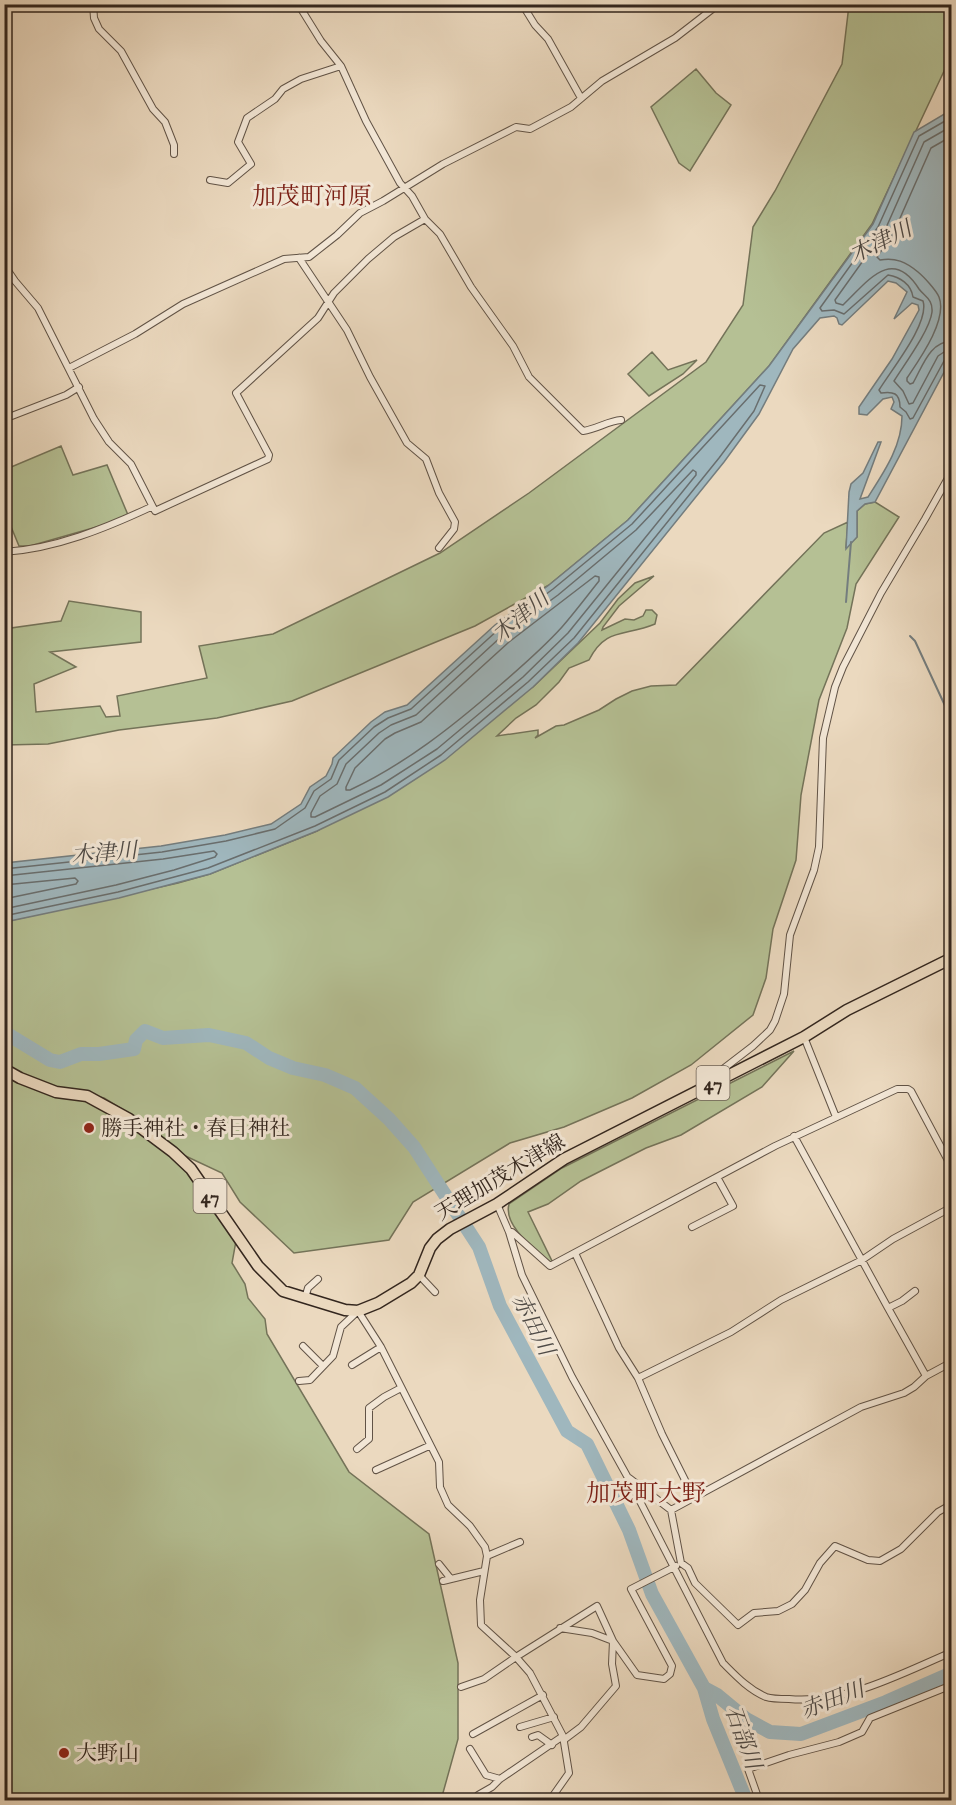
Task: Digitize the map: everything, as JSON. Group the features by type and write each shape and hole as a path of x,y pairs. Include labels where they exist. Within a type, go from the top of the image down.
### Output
{"main road":[{"name":"天理加茂木津線","path":"419,1275 430,1248 450,1228 497,1204 564,1160 804,1037 847,1010 951,958"},
{"name":"47","path":"4,1069 46,1089 87,1096 129,1119 173,1152 191,1169 258,1266 283,1291 345,1310 358,1311"},
{"path":"358,1311 402,1289 419,1275"}],"street":[{"path":"93,4 94,18 99,28 121,51 153,109 165,122 174,145 174,154"},
{"path":"298,4 321,41 341,66 366,121 404,188 412,196 425,219 440,234 471,287 513,346 529,377 583,431 621,420"},
{"path":"522,4 535,25 548,39 581,98"},
{"path":"69,368 135,334 183,304 284,259 309,257 360,213 443,164 516,127 530,129 571,107 630,63 675,38 719,4"},
{"path":"210,180 228,183 251,164 238,142 247,118 275,99 283,89 301,79 341,66"},
{"path":"4,265 38,308 94,420 109,442 130,464 155,511 268,459 269,454 236,393 318,318 329,301 368,259 394,237 425,219"},
{"path":"299,258 347,330 406,443 426,459 439,493 456,522 454,530 439,548"},
{"path":"4,419 66,395 79,387"},
{"path":"707,1086 710,1079 753,1046 776,1021 784,994 790,935 814,870 819,847 823,738 835,687 881,593 951,471"},
{"path":"4,552 32,548 116,525 151,507"},
{"path":"804,1037 836,1117"},
{"path":"509,1232 512,1232 550,1266 794,1136 897,1089 909,1089 951,1168"},
{"path":"794,1136 926,1376"},
{"path":"692,1227 734,1206 717,1177"},
{"path":"497,1204 509,1232 522,1275 572,1377 627,1476 723,1662 743,1684 768,1698 798,1700 842,1696 951,1652"},
{"path":"638,1378 731,1332 781,1300 862,1260 893,1239 951,1207"},
{"path":"575,1253 619,1347 638,1378 662,1434 694,1498"},
{"path":"419,1275 435,1292"},
{"path":"305,1299 308,1288 318,1279"},
{"path":"888,1308 915,1291"},
{"path":"299,1381 310,1380 333,1356 341,1327 358,1311 381,1347 439,1462 440,1487 448,1505 470,1526 484,1546 487,1556 480,1600 482,1625 531,1673 564,1738 569,1773 550,1800"},
{"path":"303,1346 323,1366"},
{"path":"352,1365 381,1347"},
{"path":"671,1510 861,1407 904,1393 926,1376 951,1362"},
{"path":"357,1449 369,1439 369,1408 384,1396 401,1388"},
{"path":"376,1470 429,1446"},
{"path":"627,1476 671,1510 681,1563 688,1568 696,1583 738,1625 754,1613 778,1611 792,1604 805,1590 820,1563 835,1546 868,1560 880,1561 901,1549 938,1512 951,1504"},
{"path":"487,1556 520,1542"},
{"path":"461,1687 483,1678 597,1606 613,1641 637,1675 664,1679 670,1674 672,1666 631,1589 681,1563"},
{"path":"439,1564 451,1579"},
{"path":"442,1581 484,1571"},
{"path":"559,1628 592,1633 613,1641"},
{"path":"478,1795 581,1727 616,1686 612,1664 613,1641"},
{"path":"759,1800 748,1769 789,1755 840,1742 862,1732 870,1718 951,1685"},
{"path":"473,1734 543,1695"},
{"path":"520,1727 555,1717"},
{"path":"532,1737 538,1735 552,1745"},
{"path":"470,1749 486,1775 500,1779"}],"green space":[{"path":"849,5 951,5 951,45 945,69 872,224 769,366 628,520 549,585 475,626 292,701 217,718 119,730 48,744 5,745 4,629 61,621 69,601 141,612 141,642 50,652 76,667 34,684 36,712 100,706 106,717 120,716 117,696 207,678 199,646 273,634 440,553 529,493 706,362 743,305 753,227 775,191 842,64"},
{"path":"696,69 716,93 731,105 690,171 679,163 651,107"},
{"path":"652,352 668,370 697,360 683,374 649,396 628,374"},
{"path":"61,446 73,475 107,465 128,515 114,522 30,546 19,546 5,512 4,470"},
{"path":"875,502 899,517 856,584 847,628 819,700 801,795 796,860 773,929 766,978 753,1015 691,1065 632,1098 564,1127 510,1143 413,1202 389,1240 294,1253 240,1202 222,1173 177,1152 132,1115 104,1098 42,1084 5,1065 4,922 210,874 317,831 533,687 600,623 618,599 635,583 654,576 619,606 602,630 625,619 634,620 643,616 646,610 652,610 657,615 655,624 617,634 602,642 589,660 569,668 559,682 536,705 516,718 497,736 538,730 535,738 556,726 564,725 599,710 632,691 651,686 676,685 824,533 848,522 846,547 857,537 857,511 865,504"},
{"path":"794,1051 762,1087 681,1135 646,1148 581,1181 548,1204 528,1212 553,1263 536,1251 515,1229 508,1212 509,1204 562,1168"},
{"path":"4,1074 95,1104 136,1128 184,1168 236,1241 232,1263 245,1284 248,1298 265,1319 267,1334 349,1472 429,1534 458,1663 458,1739 441,1800 5,1800"}],"water":[{"name":"木津川","path":"951,110 951,359 875,502 865,504 857,511 857,537 846,549 851,484 863,473 878,442 881,442 860,499 868,497 891,458 901,427 902,416 891,409 894,402 892,397 883,399 867,415 859,414 859,407 892,359 919,310 918,305 912,303 894,319 907,292 896,283 888,281 842,325 834,316 820,318 793,349 759,414 724,462 578,643 533,687 445,760 388,797 317,831 210,874 119,898 5,922 5,863 161,846 225,835 271,824 301,804 310,787 326,776 333,758 371,722 385,712 407,705 495,625 549,585 628,520 769,366 873,224 914,132"}],"waterway":[{"path":"846,602 851,542"},
{"path":"910,636 915,641 947,710 952,715"},
{"name":"赤田川","path":"4,1032 50,1060 60,1062 81,1054 134,1049 136,1040 145,1031 163,1038 209,1035 246,1043 269,1058 293,1068 325,1075 355,1088 389,1119 414,1147 479,1247 500,1306 567,1431 587,1444 629,1530 652,1594 704,1688 717,1695 746,1719 770,1732 801,1734 886,1702 952,1673"},
{"name":"石部川","path":"704,1688 713,1719 746,1800"}],"place":[{"name":"勝手神社・春日神社","path":"89,1128"},
{"name":"大野山","path":"64,1753"}],"district":[{"name":"加茂町河原","path":"312,196"},
{"name":"加茂町大野","path":"646,1493"}]}
